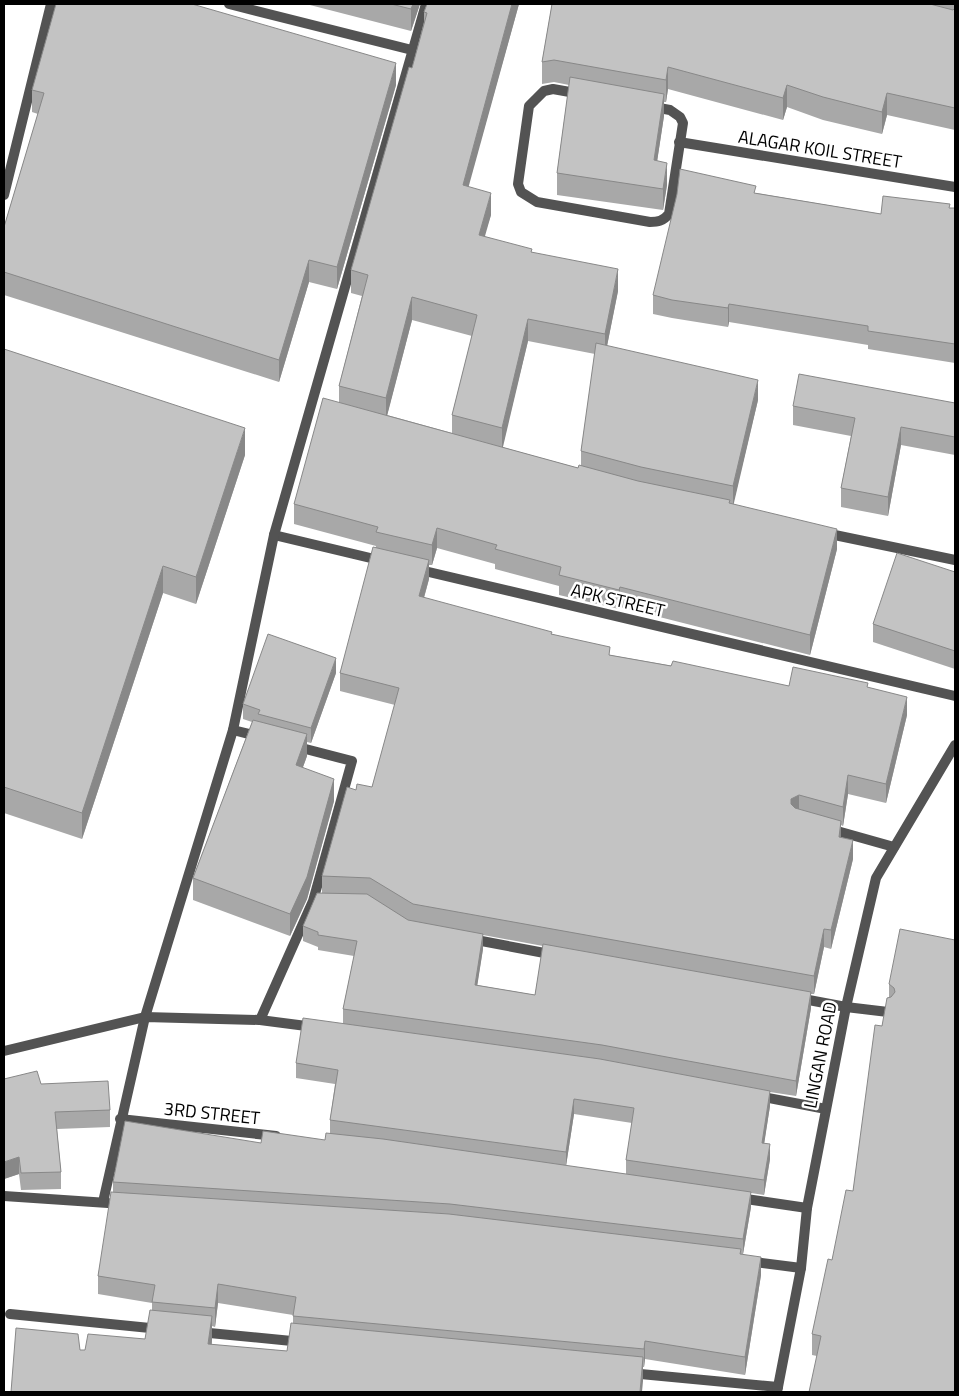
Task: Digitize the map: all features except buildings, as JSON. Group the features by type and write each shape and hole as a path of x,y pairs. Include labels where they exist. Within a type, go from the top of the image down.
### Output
{"street":[{"path":"4,195 51,4"},
{"path":"229,4 412,50"},
{"path":"103,1202 120,1119 145,1017 233,730 274,536 314,408 426,4"},
{"path":"553,89 670,110 680,117 683,123 679,142 669,214 658,222 537,202 521,192 518,184 529,106 544,91 553,89"},
{"name":"ALAGAR KOIL STREET","path":"679,142 955,187"},
{"path":"811,530 955,560"},
{"name":"APK STREET","path":"274,536 955,696"},
{"path":"233,730 270,740"},
{"path":"260,1020 318,902 352,761 288,744"},
{"name":"LINGAN ROAD","path":"778,1390 801,1268 807,1208 846,1007 876,878 955,745"},
{"path":"816,825 894,847"},
{"path":"459,937 565,956"},
{"path":"788,996 846,1007 888,1012"},
{"path":"4,1051 145,1017 260,1020 327,1029"},
{"path":"748,1094 826,1109"},
{"name":"3RD STREET","path":"120,1119 286,1137"},
{"path":"4,1196 123,1204"},
{"path":"728,1197 807,1208"},
{"path":"733,1259 801,1268"},
{"path":"10,1314 168,1329"},
{"path":"187,1331 315,1343"},
{"path":"621,1372 778,1390"}]}
